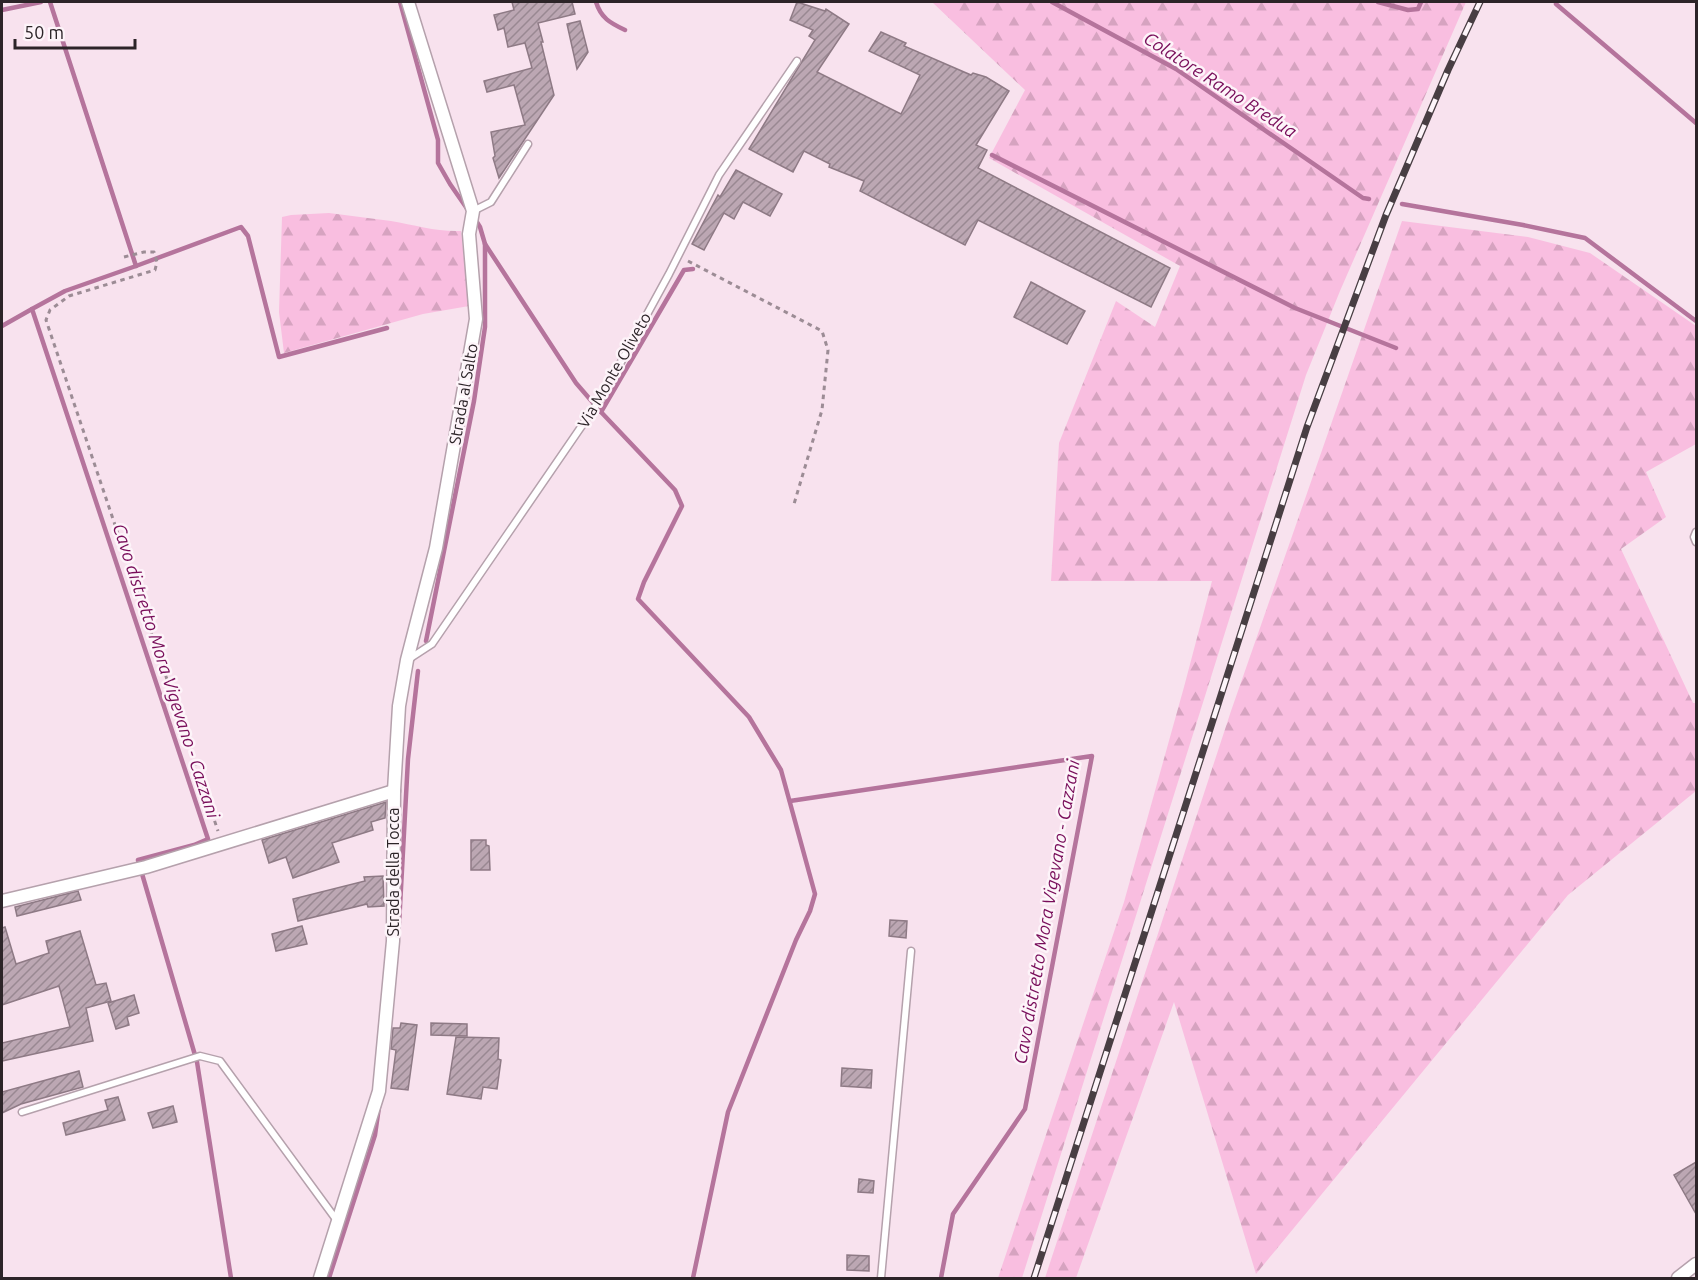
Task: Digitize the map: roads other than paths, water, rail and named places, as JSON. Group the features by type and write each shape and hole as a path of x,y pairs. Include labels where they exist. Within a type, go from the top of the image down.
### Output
{"street":[{"name":"Strada al Salto","path":"394,791 399,706 407,660 436,548 476,319 469,234 472,215 408,2"},
{"name":"Strada della Tocca","path":"2,901 140,868 394,791 393,941 379,1092 320,1278"},
{"path":"1678,1278 1696,1264"}],"lane":[{"name":"Via Monte Oliveto","path":"407,660 432,644 600,401 720,176 796,61"},
{"path":"472,215 491,202 528,144"},
{"path":"1696,532 1694,537 1696,542"},
{"path":"881,1278 912,951"},
{"path":"22,1112 200,1056 220,1061 338,1222"}],"waterway":[{"name":"Cavo distretto Mora Vigevano - Cazzani","path":"2,10 41,2"},
{"name":"Cavo distretto Mora Vigevano - Cazzani","path":"50,2 136,266"},
{"name":"Cavo distretto Mora Vigevano - Cazzani","path":"400,2 438,140 438,163 468,210"},
{"name":"Cavo distretto Mora Vigevano - Cazzani","path":"596,2 607,19 625,30"},
{"name":"Colatore Ramo Bredua","path":"1052,2 1176,69 1363,198 1369,199"},
{"path":"1378,2 1408,10 1418,9 1421,2"},
{"path":"1556,4 1696,123"},
{"path":"992,155 1295,308 1396,348"},
{"name":"Colatore Ramo Bredua","path":"1402,204 1585,238 1696,321"},
{"name":"Cavo distretto Mora Vigevano - Cazzani","path":"426,641 474,401 485,327 485,244 475,219"},
{"name":"Cavo distretto Mora Vigevano - Cazzani","path":"231,1278 197,1062 138,860 208,839 32,309 65,291 241,227 248,236 279,357 387,328"},
{"name":"Cavo distretto Mora Vigevano - Cazzani","path":"485,244 576,383 675,490 682,506 644,582 638,599 749,717 781,770 815,894 728,1112 693,1278"},
{"name":"Cavo distretto Mora Vigevano - Cazzani","path":"601,412 684,270 693,269"},
{"name":"Cavo distretto Mora Vigevano - Cazzani","path":"2,326 32,309"},
{"path":"399,925 408,759 418,671"},
{"name":"Cavo distretto Mora Vigevano - Cazzani","path":"790,801 1092,756 1025,1109 953,1214 941,1278"},
{"path":"329,1278 375,1135 379,1107"}],"railway":[{"path":"1034,1278 1307,427 1386,215 1448,70 1480,2"}]}
